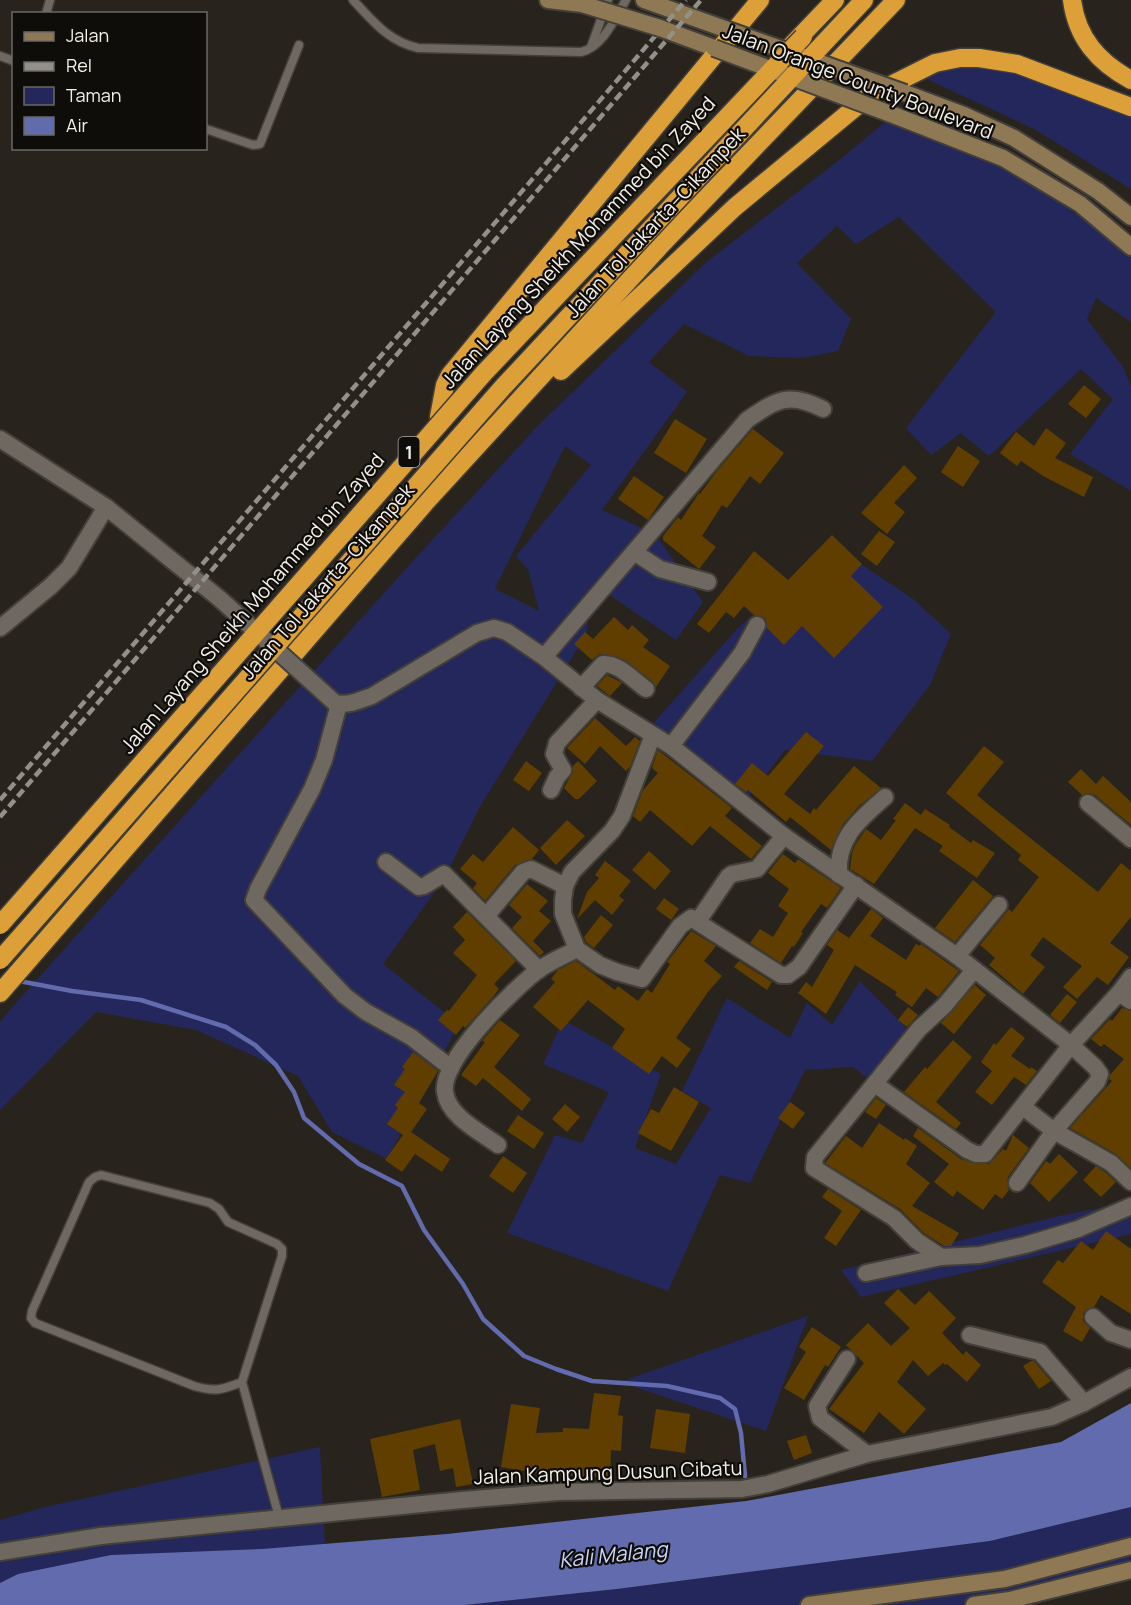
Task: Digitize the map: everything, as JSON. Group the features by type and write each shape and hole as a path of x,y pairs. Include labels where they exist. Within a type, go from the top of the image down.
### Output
{"highway":[{"path":"439,417 445,385 450,375 760,0"},
{"name":"Jalan Tol Jakarta–Cikampek","path":"0,920 439,417 609,234 836,0"},
{"name":"Jalan Layang Sheikh Mohammed bin Zayed","path":"0,925 484,373 836,0"},
{"name":"1","path":"0,960 503,387 864,0"},
{"name":"Jalan Tol Jakarta–Cikampek","path":"7,984 425,503 663,243 896,0"},
{"path":"1072,0 1083,39 1111,68 1131,80"},
{"path":"425,503 640,294 726,215 869,96 935,63 960,58 979,58 1017,64 1131,107"}],"main road":[{"name":"Jalan Orange County Boulevard","path":"548,0 582,4 660,28 1003,158 1080,204 1131,247"},
{"name":"Jalan Orange County Boulevard","path":"644,0 964,115 1014,138 1098,191 1131,217"},
{"path":"809,1605 1005,1579 1131,1546"},
{"path":"974,1605 1010,1602 1131,1570"}],"street":[{"path":"544,657 747,420 784,399 795,398 823,409"},
{"path":"0,439 106,507 220,599 337,703 356,702 372,696 461,641 494,628 507,632 544,657 597,700 670,746 784,836 957,956 1071,1045 1095,1067 1100,1074 1097,1082 1054,1131 1017,1183"},
{"path":"0,628 69,568 106,507"},
{"path":"634,552 660,569 708,582"},
{"path":"670,746 742,653 757,625"},
{"path":"581,688 603,664 608,664 615,665 646,689"},
{"path":"551,790 563,770 554,754 557,743 597,700"},
{"path":"337,703 324,760 312,789 254,900 345,996 366,1012 411,1037 451,1068"},
{"path":"653,735 622,816 612,831 572,872 565,886 563,914 577,949 600,965 642,979 685,921 691,918 782,975 788,975 799,967 856,885"},
{"path":"839,875 838,864 846,837 885,797"},
{"path":"1088,803 1131,839"},
{"path":"698,921 732,874 757,869 784,836"},
{"path":"386,862 418,888 444,874 539,970"},
{"path":"487,915 527,869 565,886"},
{"path":"957,956 999,905"},
{"path":"498,1145 460,1116 446,1098 444,1082 472,1036 494,1011 539,970 577,949"},
{"path":"941,1257 917,1241 894,1218 814,1168 815,1157 919,1029 945,1005 974,970"},
{"path":"875,1084 976,1154 984,1154 1071,1045 1125,997 1131,977"},
{"path":"1023,1107 1054,1131 1111,1162 1131,1182"},
{"path":"866,1273 941,1257 980,1255 1025,1245 1078,1229 1131,1206"},
{"path":"1093,1317 1111,1333 1131,1340"},
{"path":"970,1335 1040,1352 1084,1403"},
{"path":"847,1359 817,1406 817,1412 820,1418 867,1454"},
{"name":"Jalan Kampung Dusun Cibatu","path":"0,1552 101,1536 558,1492 742,1490 867,1454 1052,1417 1084,1403 1131,1377"}],"lane":[{"path":"353,0 389,37 403,45 418,48 580,52 590,50 606,33 626,0"},
{"path":"590,50 608,0"},
{"path":"207,129 253,145 260,144 299,45"},
{"path":"242,1382 223,1390 212,1391 194,1386 35,1323 31,1318 89,1182 94,1177 101,1175 210,1203 219,1209 228,1222 277,1244 282,1249 282,1256 242,1382 279,1518"}],"green space":[{"path":"977,55 1131,105 1131,189 1036,130 914,73"},
{"path":"891,117 1009,169 1109,236 1131,258 1131,322 1096,298 1087,319 1123,367 1131,387 1131,491 1070,454 1113,399 1081,369 989,456 961,433 931,455 906,428 996,312 899,217 856,244 837,226 797,263 851,319 838,351 803,358 749,356 684,324 649,362 687,392 602,510 655,534 703,602 676,640 593,584 586,635 479,808 444,879 383,964 459,1024 387,1159 332,1132 298,1076 196,1030 96,1012 0,1110 0,1022 15,1004 411,563 538,426 704,264 842,158","holes":["565,446 591,465 516,556 528,569 539,611 495,589"]},
{"path":"831,544 913,599 951,634 930,685 872,761 785,750 744,802 650,727 737,629"},
{"path":"860,981 915,1037 880,1088 853,1067 805,1070 750,1183 720,1175 668,1291 507,1233 555,1135 582,1143 609,1092 543,1064 563,1020 661,1074 635,1148 676,1164 711,1108 682,1091 727,998 790,1038 807,1003 832,1025"},
{"path":"1131,1202 1131,1234 861,1297 841,1270 1059,1216"},
{"path":"808,1316 766,1431 620,1382"},
{"path":"320,1447 325,1546 18,1574 0,1583 0,1520 45,1507"},
{"path":"1131,1507 1131,1570 974,1605 465,1605 617,1589 990,1541"}],"water":[{"name":"Kali Malang","path":"1131,1403 1131,1507 990,1541 617,1589 465,1605 0,1605 0,1583 18,1574 111,1555 262,1549 447,1534 746,1501 1061,1442"}],"building":[{"path":"1084,385 1101,399 1086,418 1068,404"},
{"path":"675,419 707,439 686,473 654,453"},
{"path":"1046,428 1066,443 1055,458 1093,477 1084,497 1043,476 1021,461 1017,466 1000,453 1016,432 1034,446"},
{"path":"753,429 784,453 760,484 750,476 727,508 722,505 702,536 716,547 699,569 663,540 663,536 678,517 681,520 699,493"},
{"path":"958,446 980,461 963,487 941,472"},
{"path":"904,465 917,478 894,503 905,512 887,534 861,513"},
{"path":"634,476 664,497 648,520 618,499"},
{"path":"879,531 895,542 877,566 861,554"},
{"path":"832,535 862,564 851,576 883,607 834,658 802,626 784,645 767,628 766,619 754,615 744,606 734,618 726,612 709,633 697,624 754,551 788,580"},
{"path":"614,617 628,630 632,625 649,640 643,647 670,666 656,687 652,681 625,660 599,654 592,660 574,644 585,632 593,639"},
{"path":"607,675 622,683 610,696 597,686"},
{"path":"595,718 626,746 635,737 640,741 630,767 626,771 600,746 585,764 567,748"},
{"path":"806,732 824,746 784,794 810,814 854,766 881,788 859,806 843,824 831,850 790,817 786,822 748,790 746,792 735,784 752,763 768,776"},
{"path":"984,746 1004,762 977,795 1098,892 1121,863 1131,871 1131,917 1110,943 1129,957 1108,985 1097,977 1077,999 1063,987 1082,966 1043,937 1030,955 1045,967 1023,994 989,965 995,958 980,945 1009,909 1012,912 1039,877 1018,860 1021,855 946,793"},
{"path":"658,750 732,808 725,816 762,846 751,859 710,826 692,846 650,810 640,822 633,816 643,790 658,773 652,768"},
{"path":"526,761 542,773 529,791 513,780"},
{"path":"578,761 597,781 579,799 575,799 564,788 573,772 573,766"},
{"path":"1081,769 1096,784 1103,776 1131,802 1131,825 1095,795 1089,793 1082,795 1068,782"},
{"path":"905,803 921,815 925,809 950,825 949,827 971,843 973,840 995,853 977,878 939,851 943,846 915,828 874,884 850,869 855,845 866,829 881,840"},
{"path":"567,820 585,836 556,865 540,848"},
{"path":"513,827 539,850 532,859 515,865 485,901 473,888 477,883 460,869 473,854 483,862"},
{"path":"649,851 671,871 655,890 632,870"},
{"path":"783,854 795,863 798,859 841,888 827,908 821,904 781,963 750,943 760,929 773,937 788,913 778,906 789,889 768,873"},
{"path":"605,861 631,881 619,896 624,900 612,915 595,900 577,919 587,892 599,878 595,875"},
{"path":"973,880 993,896 955,942 935,928"},
{"path":"527,884 548,901 539,911 551,921 533,941 544,952 540,956 512,928 522,917 509,905"},
{"path":"664,898 679,909 671,920 656,909"},
{"path":"871,909 883,918 870,936 906,960 916,944 920,946 921,944 959,971 938,997 926,988 912,1007 895,995 897,992 855,965 826,1014 798,993 806,982 812,987 834,950 827,945 837,930 849,938"},
{"path":"467,912 516,961 494,984 499,989 492,998 456,1035 438,1020 447,1010 449,1011 477,975 453,953 465,940 453,927"},
{"path":"601,915 613,925 594,948 586,942 584,937"},
{"path":"691,931 716,946 704,961 722,976 676,1038 691,1049 677,1068 662,1056 649,1074 612,1048 625,1029 588,1000 561,1031 533,1007 555,982 551,979 558,970 576,961 615,990 618,986 638,1001 647,989 652,993 670,964 667,962"},
{"path":"739,961 772,982 767,990 734,967"},
{"path":"975,985 986,995 954,1034 941,1023"},
{"path":"1067,994 1077,1002 1060,1023 1050,1015"},
{"path":"908,1007 918,1015 907,1027 898,1020"},
{"path":"1122,1008 1131,1011 1131,1168 1116,1154 1070,1128 1112,1081 1109,1079 1110,1075 1124,1059 1104,1044 1101,1047 1091,1039 1110,1019 1112,1021"},
{"path":"500,1020 520,1035 494,1067 531,1099 522,1111 483,1078 476,1086 461,1075 485,1042 482,1041"},
{"path":"1011,1027 1025,1038 1011,1056 1037,1071 1026,1085 1014,1077 992,1105 975,1092 992,1071 981,1062 994,1043 996,1045"},
{"path":"953,1040 972,1057 936,1102 961,1123 956,1129 904,1092 925,1067 927,1069"},
{"path":"413,1052 438,1071 419,1103 427,1109 411,1132 450,1159 442,1172 415,1154 402,1172 385,1160 403,1135 387,1124 398,1108 395,1105 405,1092 394,1085 405,1069 402,1067"},
{"path":"674,1087 699,1102 671,1151 638,1133 651,1109 659,1113"},
{"path":"876,1098 886,1105 876,1119 865,1112"},
{"path":"790,1102 805,1113 793,1129 778,1118"},
{"path":"565,1104 580,1117 567,1132 552,1119"},
{"path":"518,1115 544,1133 534,1149 507,1131"},
{"path":"879,1123 917,1146 906,1164 930,1183 912,1206 959,1233 951,1246 944,1246 924,1233 900,1209 825,1163 846,1136 862,1148"},
{"path":"918,1128 961,1159 976,1164 989,1164 1003,1149 1006,1151 1013,1135 1029,1148 1008,1177 1009,1190 1002,1199 995,1194 983,1210 957,1191 953,1197 934,1182 949,1164 913,1136"},
{"path":"1059,1154 1078,1172 1049,1202 1030,1183 1046,1161 1050,1164"},
{"path":"503,1156 527,1173 513,1193 489,1176"},
{"path":"1096,1166 1116,1182 1101,1197 1083,1180"},
{"path":"828,1189 861,1210 836,1246 824,1238 842,1211 822,1197"},
{"path":"1106,1231 1131,1249 1131,1314 1101,1295 1094,1307 1083,1314 1083,1321 1090,1328 1082,1342 1063,1331 1076,1307 1042,1282 1058,1260 1063,1263 1081,1241 1093,1250"},
{"path":"898,1289 915,1305 929,1291 956,1318 942,1333 963,1355 966,1351 981,1365 967,1382 943,1363 928,1376 913,1360 897,1382 926,1409 904,1434 879,1412 864,1433 829,1409 864,1363 846,1345 868,1323 891,1346 910,1328 884,1303"},
{"path":"812,1327 841,1347 828,1367 825,1365 804,1400 784,1388 806,1352 799,1347"},
{"path":"1034,1361 1051,1381 1039,1389 1023,1366"},
{"path":"594,1393 621,1396 618,1415 623,1416 621,1451 611,1450 610,1477 538,1475 538,1473 501,1467 511,1404 540,1408 536,1433 563,1432 563,1428 589,1429"},
{"path":"656,1409 690,1414 685,1453 650,1448"},
{"path":"460,1419 473,1484 456,1487 453,1468 440,1471 435,1444 413,1450 420,1490 382,1497 370,1439"},
{"path":"806,1435 812,1453 794,1460 787,1441"}],"waterway":[{"path":"19,981 141,1000 226,1027 255,1045 276,1065 294,1092 304,1118 359,1164 402,1186 424,1230 463,1284 483,1319 524,1356 592,1381 667,1386 720,1398 735,1409 741,1433 745,1476"}],"railway":[{"path":"0,800 686,0"},
{"path":"0,817 701,0"}]}
